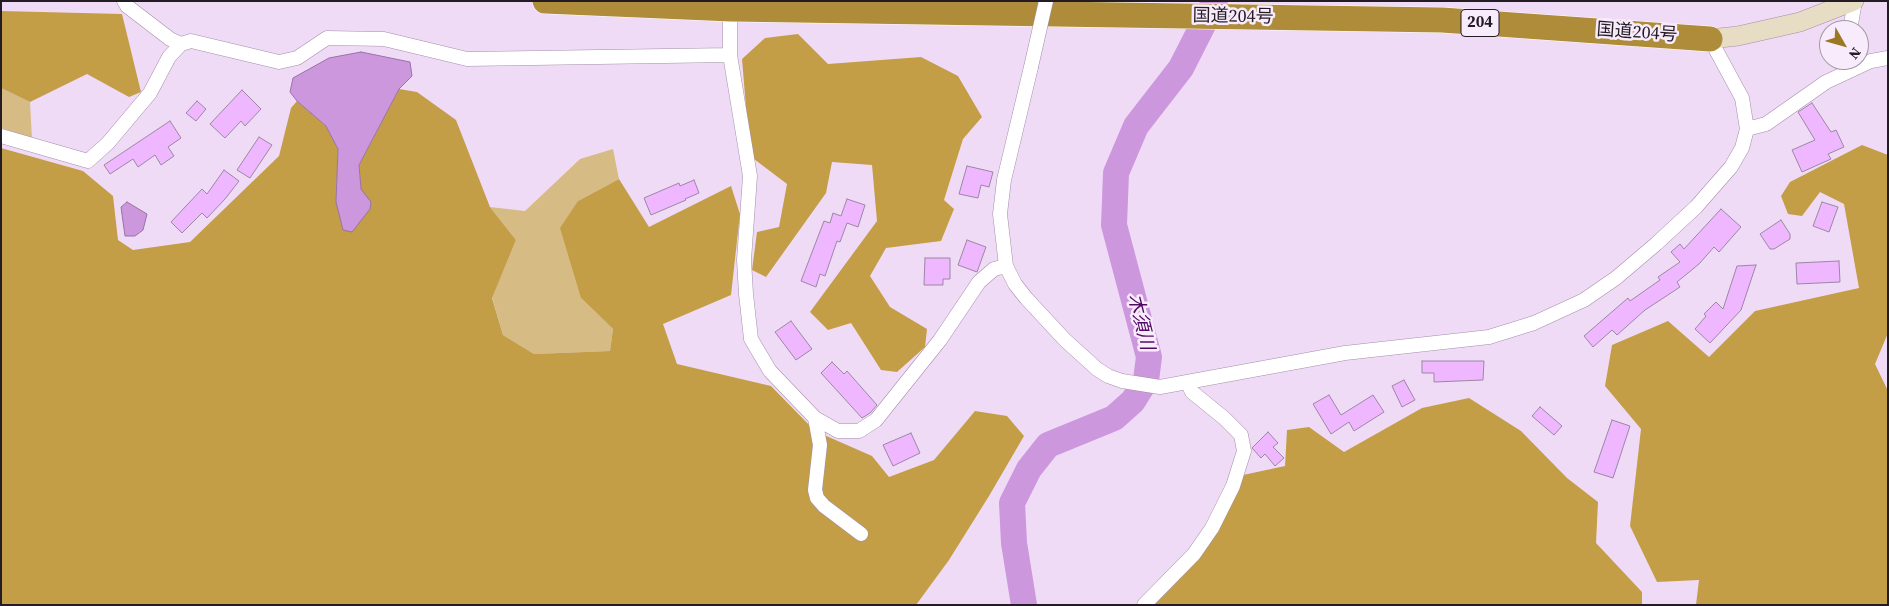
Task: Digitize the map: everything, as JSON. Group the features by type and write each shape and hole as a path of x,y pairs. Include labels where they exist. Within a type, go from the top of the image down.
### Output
{"highway":[{"name":"国道204号","path":"545,1 1172,16 1442,20 1710,39"}],"street":[{"path":"124,1 127,6 170,39 181,44"},
{"path":"1046,1 1012,139 1004,180 1000,214 1006,266 1015,284 1026,298 1065,340 1097,370 1122,381 1160,387 1345,353 1489,337 1534,323 1584,300 1616,278 1696,207 1731,167 1742,148 1747,129 1742,98 1710,39 1738,36 1792,24 1828,13 1854,1"},
{"path":"1851,20 1854,1"},
{"path":"730,5 730,55 750,176 744,260 751,339 770,371 814,418 838,431 859,432 876,420 940,340 978,282 994,269 1006,266"},
{"path":"1,136 88,161 108,143 150,92 170,57 181,44 191,41 279,62 297,58 327,38 384,39 467,59 730,55"},
{"path":"1747,129 1766,124 1826,82 1871,61 1888,58"},
{"path":"1144,605 1194,554 1212,528 1233,486 1244,451 1240,435 1224,418 1192,392 1187,382"},
{"path":"814,418 820,445 815,490 817,498 824,506 861,534"}],"shaded area":[{"path":"1,11 122,14 141,92 129,97 87,74 30,102 1,88"},
{"path":"798,34 828,64 921,57 958,76 982,117 963,139 944,200 954,209 941,241 886,248 870,276 890,307 927,329 925,347 897,372 881,370 851,323 828,330 810,312 877,221 872,165 832,162 826,193 766,277 752,270 757,232 779,227 787,184 750,156 742,59 765,38"},
{"path":"361,52 410,62 412,76 399,89 359,165 361,189 371,202 370,209 352,232 343,230 336,202 338,149 326,126 297,101 290,92 293,78 329,58"},
{"path":"1,88 30,102 32,139 1,128"},
{"path":"399,89 417,92 456,120 490,207 516,240 492,298 503,335 534,354 610,351 613,329 581,298 560,228 578,201 619,179 649,227 731,186 740,214 731,295 663,324 677,364 771,386 815,431 872,456 889,477 934,460 975,411 1007,416 1024,436 949,560 916,605 1,605 1,148 83,171 113,196 118,240 133,250 190,242 279,156 291,108 297,101 326,126 338,149 336,202 361,189 359,165"},
{"path":"1862,145 1888,155 1888,333 1875,364 1888,391 1888,605 1696,605 1699,580 1657,582 1630,526 1641,429 1605,386 1612,345 1668,321 1709,357 1755,311 1859,288 1844,204 1820,192 1802,216 1788,214 1781,196 1790,182"},
{"path":"613,149 619,179 578,201 581,298 613,329 610,351 534,354 503,335 492,297 516,240 490,207 525,211 580,159"},
{"path":"127,202 147,214 143,230 135,236 125,236 121,207"},
{"path":"1469,398 1521,431 1567,478 1598,502 1596,543 1642,592 1642,605 1153,605 1243,475 1285,466 1287,430 1309,427 1344,452 1422,408"}],"building":[{"path":"242,90 261,109 245,126 241,121 225,138 210,124"},
{"path":"197,101 206,109 196,121 186,113"},
{"path":"1812,103 1831,132 1836,130 1844,147 1828,154 1831,159 1802,172 1792,150 1815,140 1798,112"},
{"path":"170,121 181,138 168,147 174,156 161,165 155,155 138,167 133,159 110,174 104,165"},
{"path":"259,137 272,145 250,178 237,170"},
{"path":"967,166 993,172 989,187 981,185 978,198 959,194"},
{"path":"224,170 239,181 207,218 202,213 182,233 171,222 202,189 207,194"},
{"path":"694,180 699,193 651,215 644,198 679,183 680,186"},
{"path":"847,199 865,205 858,227 847,223 840,242 837,241 825,276 820,274 816,287 801,281 824,221 830,223 833,213 841,216"},
{"path":"1822,202 1838,207 1829,232 1813,226"},
{"path":"1721,209 1741,227 1719,252 1714,247 1699,264 1677,282 1680,287 1645,310 1617,335 1612,330 1593,347 1584,336 1628,298 1630,301 1660,280 1658,277 1680,262 1671,252 1680,244 1684,249"},
{"path":"1781,220 1790,234 1790,239 1774,249 1770,249 1760,234"},
{"path":"967,240 986,247 977,272 958,265"},
{"path":"925,258 950,258 950,279 943,279 943,285 924,285"},
{"path":"1839,261 1840,282 1797,284 1796,263"},
{"path":"1756,265 1741,310 1710,343 1695,329 1706,316 1704,314 1716,302 1723,309 1737,266"},
{"path":"791,321 812,349 796,360 775,332"},
{"path":"1422,361 1484,361 1483,380 1434,382 1434,373 1422,373"},
{"path":"832,362 844,374 847,371 877,405 870,413 862,418 821,373"},
{"path":"1404,380 1415,400 1402,407 1392,386"},
{"path":"1329,395 1341,415 1373,395 1384,412 1354,431 1349,422 1331,434 1313,404"},
{"path":"1540,407 1562,426 1554,435 1532,416"},
{"path":"1612,420 1630,426 1613,478 1594,472"},
{"path":"1268,432 1278,443 1273,447 1284,458 1275,466 1265,454 1261,458 1252,448"},
{"path":"911,433 920,453 893,466 883,445"}],"waterway":[{"name":"木須川","path":"1024,605 1014,543 1012,503 1029,469 1048,445 1114,418 1133,401 1146,380 1149,357 1114,225 1116,173 1136,126 1181,68 1215,1"}]}
